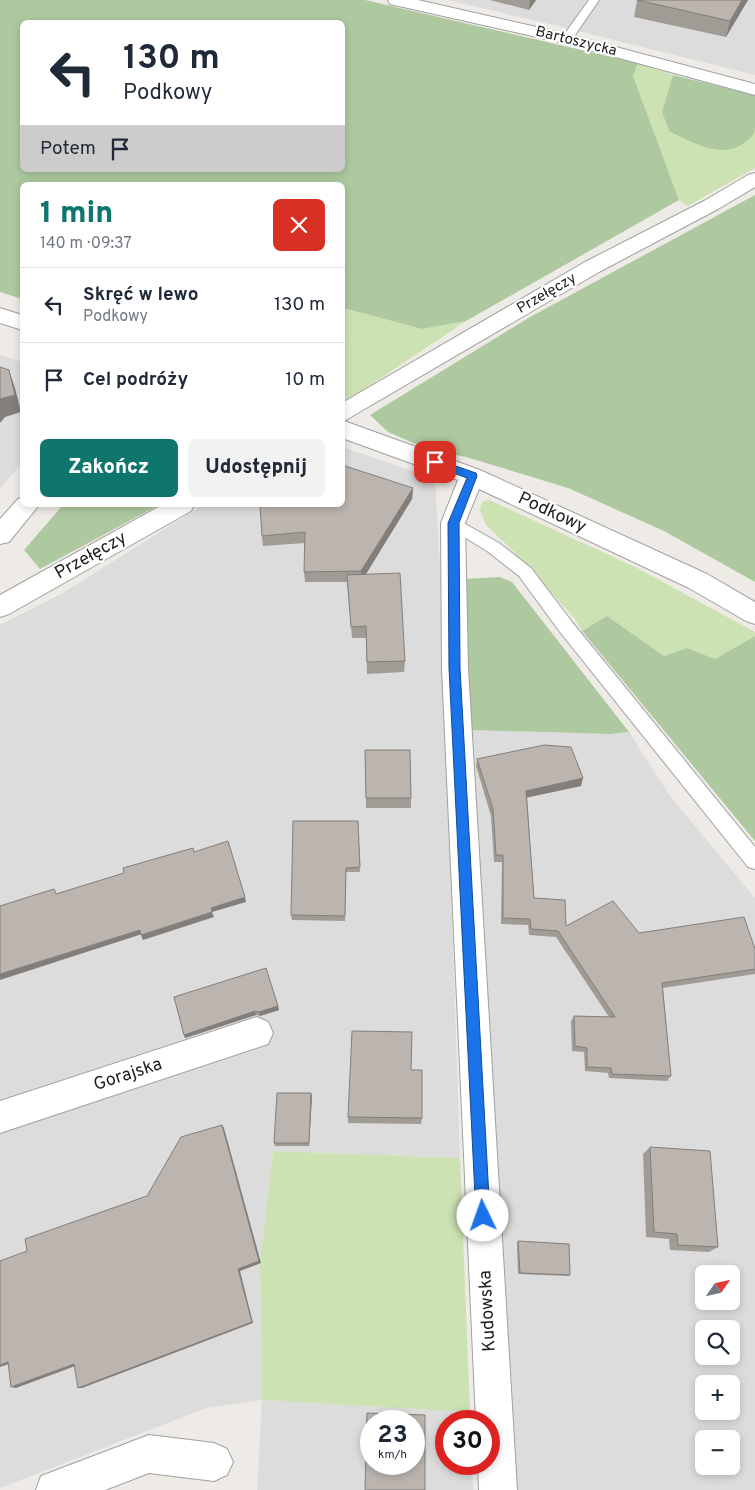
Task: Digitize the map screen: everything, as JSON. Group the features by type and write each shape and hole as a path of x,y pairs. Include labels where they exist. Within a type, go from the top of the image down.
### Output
{"street":[{"name":"Bartoszycka","path":"396,0 567,39 755,90"},
{"name":"Przełęczy","path":"345,412 592,267 711,205 755,179"},
{"path":"0,315 20,322"},
{"name":"Podkowy","path":"345,430 472,476 698,581 755,614"},
{"name":"Kudowska","path":"472,476 454,523 455,668 498,1490"},
{"path":"0,534 25,507"},
{"name":"Przełęczy","path":"0,607 178,507"},
{"name":"Gorajska","path":"0,1117 257,1033"},
{"path":"55,1490 149,1454 214,1462"}],"lane":[{"path":"567,39 594,0"},
{"path":"454,523 493,547 525,572 572,634 755,861"}],"shaded area":[{"path":"447,0 755,0 755,75 550,24"},
{"path":"0,355 20,361 20,465 0,489"},
{"path":"345,448 435,479 441,581 460,1158 273,1151 260,1261 262,1400 206,1408 0,1488 0,625 61,594 200,507 345,507"},
{"path":"469,730 610,734 629,732 670,796 755,898 755,1490 516,1490"},
{"path":"262,1400 435,1410 435,1475 472,1475 473,1490 257,1490"}],"green space":[{"path":"0,0 365,0 638,63 633,76 679,200 466,321 422,329 345,309 345,182 20,182 20,298 0,292"},
{"path":"638,63 673,75 662,112 669,131 751,137 755,131 755,168 688,206 679,200 633,76"},
{"path":"673,75 755,95 755,130 752,136 736,147 727,150 717,150 707,148 669,131 662,112"},
{"path":"755,195 755,582 664,531 568,488 466,457 427,449 388,432 370,415 530,317"},
{"path":"345,309 422,329 466,321 357,394 345,399"},
{"path":"489,500 635,567 755,632 755,636 715,659 687,648 664,656 607,616 582,631 575,619 513,551 486,525 480,510 482,502"},
{"path":"61,507 155,507 40,569 24,550"},
{"path":"500,577 512,582 629,732 610,734 469,730 463,579"},
{"path":"607,616 664,656 687,648 715,659 755,636 755,841 582,631"},
{"path":"273,1151 460,1158 470,1410 435,1410 262,1400 260,1261"}],"building":[{"path":"637,0 742,0 730,21"},
{"path":"0,367 9,370 15,395 0,399"},
{"path":"345,466 413,488 361,571 304,572 305,532 262,536 260,507 345,507"},
{"path":"400,573 405,661 367,662 366,626 351,627 347,575"},
{"path":"544,745 571,747 583,778 526,791 534,898 565,900 566,926 613,901 639,933 744,917 755,949 755,969 662,983 671,1076 612,1074 611,1068 587,1067 587,1048 575,1046 574,1016 615,1017 558,931 531,929 530,919 503,918 503,855 496,855 493,809 477,759"},
{"path":"365,750 410,750 411,798 366,798"},
{"path":"293,821 358,821 360,867 346,868 345,916 291,915"},
{"path":"228,841 245,897 211,908 212,912 141,935 140,930 0,974 0,906 54,889 56,894 124,873 123,868 193,848 194,852"},
{"path":"266,968 278,1006 259,1012 255,1011 184,1035 174,997"},
{"path":"352,1031 412,1032 411,1070 422,1070 422,1118 348,1117"},
{"path":"277,1093 311,1093 309,1143 274,1143"},
{"path":"222,1125 259,1261 238,1269 252,1322 78,1388 74,1364 11,1387 8,1362 0,1365 0,1261 27,1251 25,1239 147,1196 181,1137"},
{"path":"650,1147 710,1151 718,1247 678,1245 677,1234 654,1232"},
{"path":"518,1241 569,1244 570,1275 520,1273"},
{"path":"365,1475 425,1475 425,1490 365,1490"}],"route":[{"path":"435,462 472,476 454,523 455,668 483,1216"}]}
